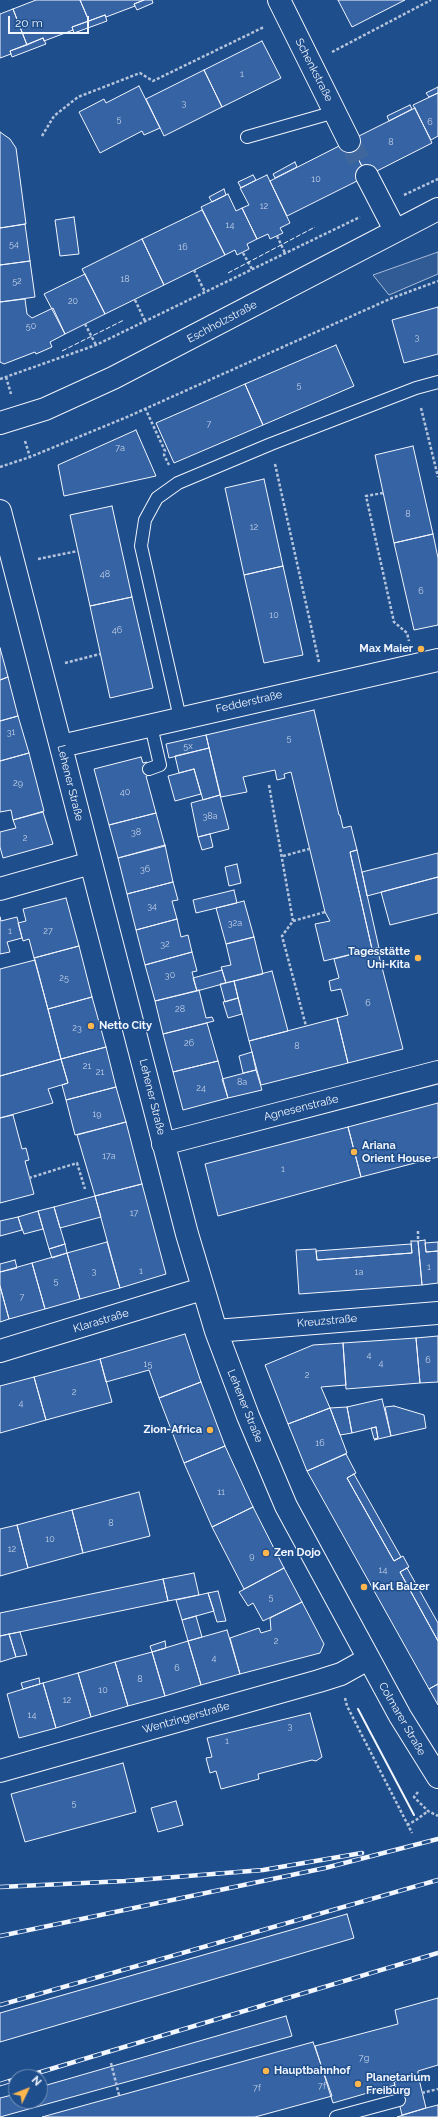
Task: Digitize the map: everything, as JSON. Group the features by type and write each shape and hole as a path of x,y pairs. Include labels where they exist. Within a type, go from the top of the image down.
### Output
{"street":[{"name":"Schenkstraße","path":"282,8 349,141"},
{"path":"366,176 395,230"},
{"name":"Eschholzstraße","path":"0,423 45,409 113,378 395,230 438,209"},
{"name":"Lehener Straße","path":"0,511 202,1289 248,1416 286,1506 368,1658"},
{"name":"Fedderstraße","path":"61,746 438,660"},
{"path":"0,889 91,863"},
{"name":"Agnesenstraße","path":"164,1144 438,1072"},
{"name":"Klarastraße","path":"0,1351 202,1289"},
{"name":"Kreuzstraße","path":"216,1331 438,1313"},
{"name":"Wentzingerstraße","path":"0,1771 341,1674 368,1658"},
{"name":"Colmarer Straße","path":"368,1658 400,1716 438,1777"}],"lane":[{"path":"247,137 335,112"},
{"path":"180,718 141,546 145,520 157,498 178,483 271,444 416,388 438,382"},
{"path":"149,769 160,765 151,726"},
{"path":"336,2117 398,2100"}],"path":[{"path":"311,63 431,0"},
{"path":"42,136 54,116 78,97 140,73 153,81 282,8"},
{"path":"0,379 96,345 438,179"},
{"path":"277,236 285,253"},
{"path":"243,253 252,269"},
{"path":"194,270 205,292"},
{"path":"0,467 30,457 145,408 392,298 438,281"},
{"path":"135,300 145,321"},
{"path":"85,324 96,345"},
{"path":"416,388 438,477"},
{"path":"145,408 165,451 164,455 178,483"},
{"path":"271,444 325,686"},
{"path":"383,493 366,496 394,622 407,633 416,665"},
{"path":"14,564 78,551"},
{"path":"41,669 100,654"},
{"path":"268,785 283,856 293,921"},
{"path":"283,856 308,849"},
{"path":"306,1026 282,936 293,921 325,912"},
{"path":"30,1178 77,1163 85,1189"},
{"path":"418,1231 418,1241"},
{"path":"341,1674 347,1706 412,1833"},
{"path":"414,1797 428,1811 438,1816"},
{"path":"407,1825 428,1811"},
{"path":"111,2063 119,2096"},
{"path":"422,2093 438,2089"}],"shaded area":[{"path":"438,252 438,274 389,295 373,275"}],"building":[{"path":"36,0 80,0 89,21 72,27 73,30 44,41 43,38 27,45 13,9"},
{"path":"80,0 144,0 134,4 135,6 106,17 105,15 89,21"},
{"path":"144,0 152,0 153,3 137,10 134,4"},
{"path":"338,0 405,0 352,27"},
{"path":"13,9 27,45 10,51 11,54 0,58 0,14"},
{"path":"105,15 107,21 74,33 72,27"},
{"path":"43,38 46,44 12,57 10,51"},
{"path":"262,41 281,78 222,107 204,70"},
{"path":"204,70 222,107 164,136 146,99"},
{"path":"139,86 160,128 144,135 142,131 100,153 79,112 104,99 106,103"},
{"path":"438,87 438,93 429,97 426,93"},
{"path":"438,93 438,136 431,140 413,105"},
{"path":"410,105 412,109 389,121 387,116"},
{"path":"415,108 432,143 367,176 349,141"},
{"path":"0,132 10,139 16,148 26,224 0,228"},
{"path":"349,141 367,176 287,216 270,181"},
{"path":"295,162 297,167 275,178 273,174"},
{"path":"253,175 256,180 241,188 238,182"},
{"path":"267,175 290,223 280,228 283,233 270,239 268,234 257,239 242,208 249,205 240,188"},
{"path":"224,189 226,195 212,202 209,197"},
{"path":"228,194 236,211 242,208 257,239 247,244 249,249 237,255 235,250 225,255 201,207"},
{"path":"202,210 225,255 164,285 142,239"},
{"path":"74,217 79,254 60,256 55,220"},
{"path":"25,224 30,261 0,265 0,228"},
{"path":"142,239 164,285 105,314 82,269"},
{"path":"30,261 35,297 0,302 0,265"},
{"path":"85,274 105,314 65,334 44,294"},
{"path":"25,299 27,314 32,318 53,308 65,334 50,342 52,347 36,354 35,352 4,364 0,362 0,302"},
{"path":"438,307 438,354 404,363 392,320"},
{"path":"336,345 354,386 263,425 245,384"},
{"path":"245,384 263,425 174,463 156,423"},
{"path":"136,430 156,476 64,496 58,465"},
{"path":"413,446 433,534 394,543 375,455"},
{"path":"264,479 283,566 244,575 225,488"},
{"path":"112,506 132,597 90,606 70,515"},
{"path":"433,534 438,558 438,625 414,630 394,543"},
{"path":"283,566 303,655 264,663 244,575"},
{"path":"132,597 153,688 110,698 90,606"},
{"path":"0,648 8,677 0,680"},
{"path":"8,677 18,716 0,721 0,680"},
{"path":"314,710 339,815 343,828 351,826 357,850 350,852 372,949 324,961 315,924 330,921 325,912 291,772 284,774 285,778 277,780 275,770 243,777 247,792 221,797 206,735"},
{"path":"18,716 29,753 0,761 0,721"},
{"path":"206,735 209,748 169,758 166,744"},
{"path":"209,748 220,795 203,800 194,769 179,773 175,756"},
{"path":"29,753 44,811 13,820 11,810 0,812 0,761"},
{"path":"141,757 143,763 147,762 151,775 146,776 156,813 109,825 94,769"},
{"path":"194,769 201,794 175,801 168,776"},
{"path":"220,795 229,829 198,837 191,803"},
{"path":"43,812 53,844 3,858 0,847 0,832 16,828 13,820"},
{"path":"156,813 165,846 118,858 109,825"},
{"path":"210,834 213,847 202,850 198,837"},
{"path":"165,845 173,882 127,894 118,858"},
{"path":"357,850 379,948 372,949 350,852"},
{"path":"438,853 438,877 367,896 362,872"},
{"path":"237,864 241,883 229,886 225,867"},
{"path":"438,877 438,913 390,925 381,892"},
{"path":"173,882 178,900 172,901 177,919 136,930 127,894"},
{"path":"234,890 237,903 196,913 193,900"},
{"path":"66,898 79,946 34,958 29,939 23,941 18,923 26,921 23,909"},
{"path":"244,901 254,937 226,944 216,908"},
{"path":"0,917 1,921 17,917 22,938 7,942 10,952 0,954"},
{"path":"177,919 181,937 188,935 192,952 145,965 136,930"},
{"path":"254,937 263,974 226,983 221,967 231,965 226,944"},
{"path":"79,946 92,997 48,1009 34,958"},
{"path":"377,948 403,1049 348,1063 337,1018 348,1015 341,989 331,991 329,981 339,978 334,959"},
{"path":"192,952 197,971 192,972 197,991 155,1001 145,965"},
{"path":"35,960 61,1059 0,1076 0,969"},
{"path":"222,970 226,983 197,991 193,978"},
{"path":"272,971 288,1031 249,1041 234,981"},
{"path":"234,981 238,998 225,1002 220,984"},
{"path":"199,990 206,1018 212,1017 214,1021 163,1034 155,1001"},
{"path":"92,997 106,1047 61,1059 48,1009"},
{"path":"238,998 242,1014 228,1018 223,1002"},
{"path":"337,1018 348,1063 261,1085 249,1041"},
{"path":"207,1023 218,1061 173,1072 163,1034"},
{"path":"106,1047 116,1087 66,1100 62,1085 68,1083 61,1059"},
{"path":"252,1052 256,1070 243,1073 239,1056"},
{"path":"61,1059 68,1083 48,1089 53,1103 0,1118 0,1076"},
{"path":"218,1061 228,1098 183,1110 173,1072"},
{"path":"256,1070 262,1090 228,1098 222,1079"},
{"path":"116,1087 126,1122 75,1135 66,1100"},
{"path":"438,1103 438,1157 361,1177 348,1127"},
{"path":"13,1115 22,1149 26,1148 29,1160 25,1161 34,1194 0,1203 0,1118"},
{"path":"126,1122 142,1184 95,1196 77,1135"},
{"path":"348,1127 361,1177 218,1216 205,1164"},
{"path":"142,1184 166,1274 120,1288 95,1196"},
{"path":"95,1196 101,1217 60,1228 54,1207"},
{"path":"54,1207 65,1244 49,1249 38,1211"},
{"path":"38,1211 43,1229 24,1234 18,1217"},
{"path":"18,1217 22,1230 0,1236 0,1221"},
{"path":"425,1240 426,1252 438,1251 438,1283 422,1285 418,1241"},
{"path":"411,1241 418,1241 422,1285 299,1294 296,1250 316,1249 317,1260 412,1253"},
{"path":"107,1242 120,1288 80,1299 67,1253"},
{"path":"438,1242 438,1251 426,1252 425,1243"},
{"path":"65,1244 67,1253 52,1258 49,1249"},
{"path":"411,1244 412,1253 317,1260 316,1251"},
{"path":"67,1253 80,1299 45,1309 32,1263"},
{"path":"15,1260 17,1268 0,1272 0,1264"},
{"path":"32,1263 45,1309 9,1319 0,1286 0,1272"},
{"path":"0,1286 9,1319 0,1322"},
{"path":"185,1334 201,1382 159,1398 149,1370 106,1382 100,1359"},
{"path":"438,1336 438,1382 420,1383 416,1338"},
{"path":"416,1338 420,1383 346,1389 343,1343"},
{"path":"343,1343 346,1385 321,1387 330,1408 288,1424 265,1365 313,1345"},
{"path":"100,1359 112,1402 46,1420 34,1377"},
{"path":"34,1377 46,1420 0,1433 0,1386"},
{"path":"201,1382 225,1446 184,1463 159,1398"},
{"path":"382,1399 391,1436 374,1440 378,1438 376,1427 352,1433 347,1407"},
{"path":"394,1406 424,1415 426,1428 391,1436 385,1407"},
{"path":"347,1407 352,1433 340,1435 330,1408"},
{"path":"330,1408 347,1453 307,1471 288,1424"},
{"path":"376,1427 378,1438 374,1439 371,1428"},
{"path":"225,1446 253,1507 212,1527 184,1463"},
{"path":"346,1454 356,1473 347,1478 394,1561 403,1556 409,1567 400,1572 438,1641 438,1684 429,1689 307,1471"},
{"path":"354,1474 401,1557 394,1561 347,1478"},
{"path":"139,1492 150,1536 83,1553 72,1510"},
{"path":"253,1507 284,1568 244,1589 212,1527"},
{"path":"72,1510 83,1553 28,1568 17,1525"},
{"path":"17,1525 28,1568 0,1576 0,1529"},
{"path":"284,1568 302,1602 263,1621 253,1603 248,1606 239,1592"},
{"path":"407,1568 438,1623 438,1641 400,1572"},
{"path":"194,1573 199,1595 168,1601 163,1579"},
{"path":"163,1579 168,1601 0,1636 0,1613"},
{"path":"218,1591 226,1621 217,1622 208,1593"},
{"path":"208,1593 214,1611 182,1620 176,1600"},
{"path":"302,1602 324,1644 320,1653 240,1674 230,1638 259,1628 261,1633 271,1630 270,1618"},
{"path":"196,1616 202,1637 188,1641 182,1620"},
{"path":"227,1630 240,1674 201,1685 188,1641"},
{"path":"20,1632 27,1655 16,1657 9,1634"},
{"path":"9,1634 16,1657 0,1662 0,1636"},
{"path":"165,1641 166,1648 152,1652 150,1646"},
{"path":"188,1641 201,1685 165,1696 152,1652"},
{"path":"152,1652 165,1696 128,1706 115,1662"},
{"path":"115,1662 128,1706 91,1717 78,1673"},
{"path":"78,1673 91,1717 56,1728 43,1683"},
{"path":"39,1678 40,1684 23,1689 21,1683"},
{"path":"43,1683 56,1728 19,1738 7,1694"},
{"path":"438,1684 438,1705 429,1689"},
{"path":"310,1713 322,1757 316,1761 312,1760 258,1774 259,1779 221,1789 216,1771 210,1773 206,1758 212,1757 207,1738"},
{"path":"123,1763 136,1812 25,1842 11,1794"},
{"path":"176,1801 183,1825 158,1832 151,1808"},
{"path":"347,1914 354,1938 0,2042 0,2013"},
{"path":"438,1998 438,2065 418,2071 418,2075 394,2082 395,2085 333,2103 315,2046 398,2024 395,2010"},
{"path":"286,2016 292,2036 48,2104 48,2085"},
{"name":"Hauptbahnhof","path":"313,2042 332,2096 255,2117 42,2117"},
{"path":"418,2075 426,2108 402,2115 394,2082"},
{"path":"8,2096 8,2109 29,2109 0,2117 0,2098"},
{"path":"438,2105 438,2117 397,2117 426,2108"}],"tunnel":[{"path":"349,141 367,176"}],"railway":[{"path":"0,1936 325,1868 438,1839"},
{"path":"0,1887 125,1881 263,1870 362,1853"},
{"path":"0,2005 438,1880"},
{"path":"48,2070 438,1953"},
{"path":"0,2084 8,2082"}],"fence":[{"path":"228,273 315,227"},
{"path":"62,351 124,320"}],"wall":[{"path":"358,1709 414,1815"}],"place":[{"name":"Max Maier","path":"421,649"},
{"name":"Tagesstätte Uni-Kita","path":"418,958"},
{"name":"Netto City","path":"91,1026"},
{"name":"Ariana Orient House","path":"354,1152"},
{"name":"Zion-Africa","path":"210,1430"},
{"name":"Zen Dojo","path":"266,1553"},
{"name":"Karl Balzer","path":"364,1587"},
{"name":"Hauptbahnhof","path":"266,2071"},
{"name":"Planetarium Freiburg","path":"358,2084"}]}
